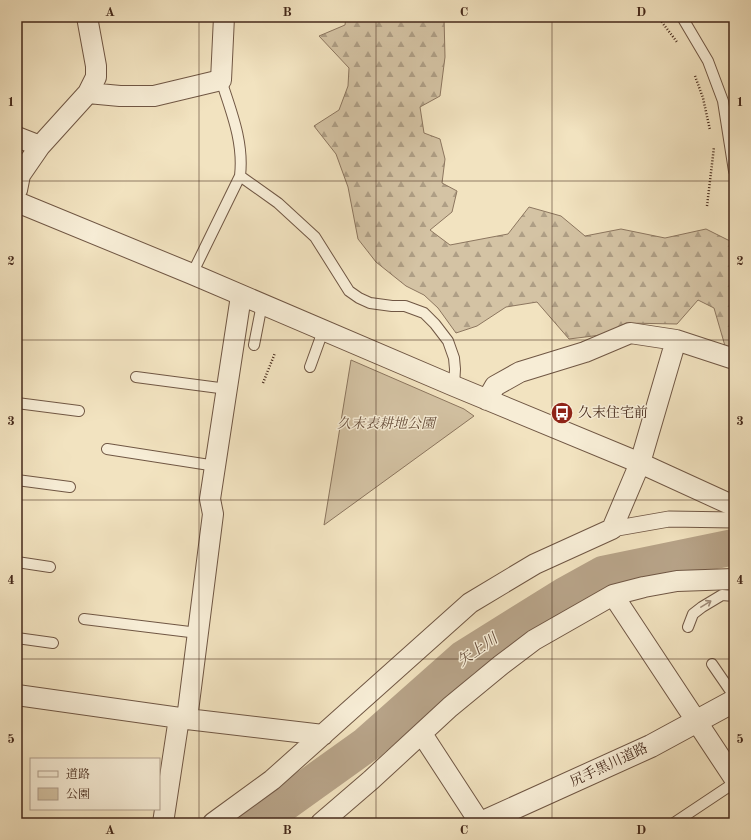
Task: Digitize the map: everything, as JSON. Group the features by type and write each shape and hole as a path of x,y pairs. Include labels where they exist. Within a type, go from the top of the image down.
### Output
{"street":[{"path":"17,190 20,175 40,146 88,93 96,78 96,66 87,17"},
{"path":"88,93 120,96 154,96 221,80 224,17"},
{"path":"17,137 40,146"},
{"path":"17,202 192,274 323,331 640,463 734,506"},
{"path":"162,811 183,718 198,633 213,514 210,499 241,296"},
{"path":"487,400 495,386 520,372 585,352 630,333 676,340 734,359"},
{"path":"612,529 640,463 676,340"},
{"path":"213,823 272,780 470,603 535,564 612,529 669,519 734,520"},
{"path":"321,823 422,734 450,707 534,640 613,595 644,587 677,582 734,579"},
{"path":"613,595 636,623 697,722 734,778"},
{"path":"17,694 183,718 323,735"},
{"name":"尻手黒川道路","path":"482,823 650,746 734,701"},
{"path":"422,734 482,823"}],"lane":[{"path":"682,17 708,61 723,101 734,171"},
{"path":"192,274 240,176 241,162 239,136 221,80"},
{"path":"240,176 278,203 315,237 349,291 370,303 405,306 424,313 448,341 454,358 454,386"},
{"path":"254,345 262,304"},
{"path":"310,367 323,331"},
{"path":"136,377 227,389"},
{"path":"17,403 80,411"},
{"path":"107,449 216,466"},
{"path":"17,480 70,488"},
{"path":"17,562 50,567"},
{"path":"688,626 693,614 702,607 722,595 734,596"},
{"path":"84,619 198,633"},
{"path":"17,638 52,643"},
{"path":"712,664 734,696"},
{"path":"674,823 734,783"}],"path":[{"path":"658,17 680,45"},
{"path":"693,70 703,98 711,132"},
{"path":"707,206 714,146"},
{"path":"263,383 275,353"}],"green space":[{"path":"346,17 444,17 445,57 440,96 420,107 424,133 440,139 445,159 442,183 457,191 452,212 430,230 450,245 508,234 529,207 561,216 585,236 621,229 665,238 706,229 734,243 734,377 714,308 698,300 677,324 626,323 609,334 569,339 537,302 506,307 477,326 456,333 438,308 424,295 406,286 376,262 358,239 348,187 336,154 314,126 339,110 348,86 349,68 319,36 345,25"},
{"name":"久末表耕地公園","path":"351,360 464,409 474,416 324,525"}],"waterway":[{"name":"矢上川","path":"257,823 367,744 464,658 565,595 603,574 734,547"}],"place":[{"name":"久末住宅前","path":"562,413"}]}
